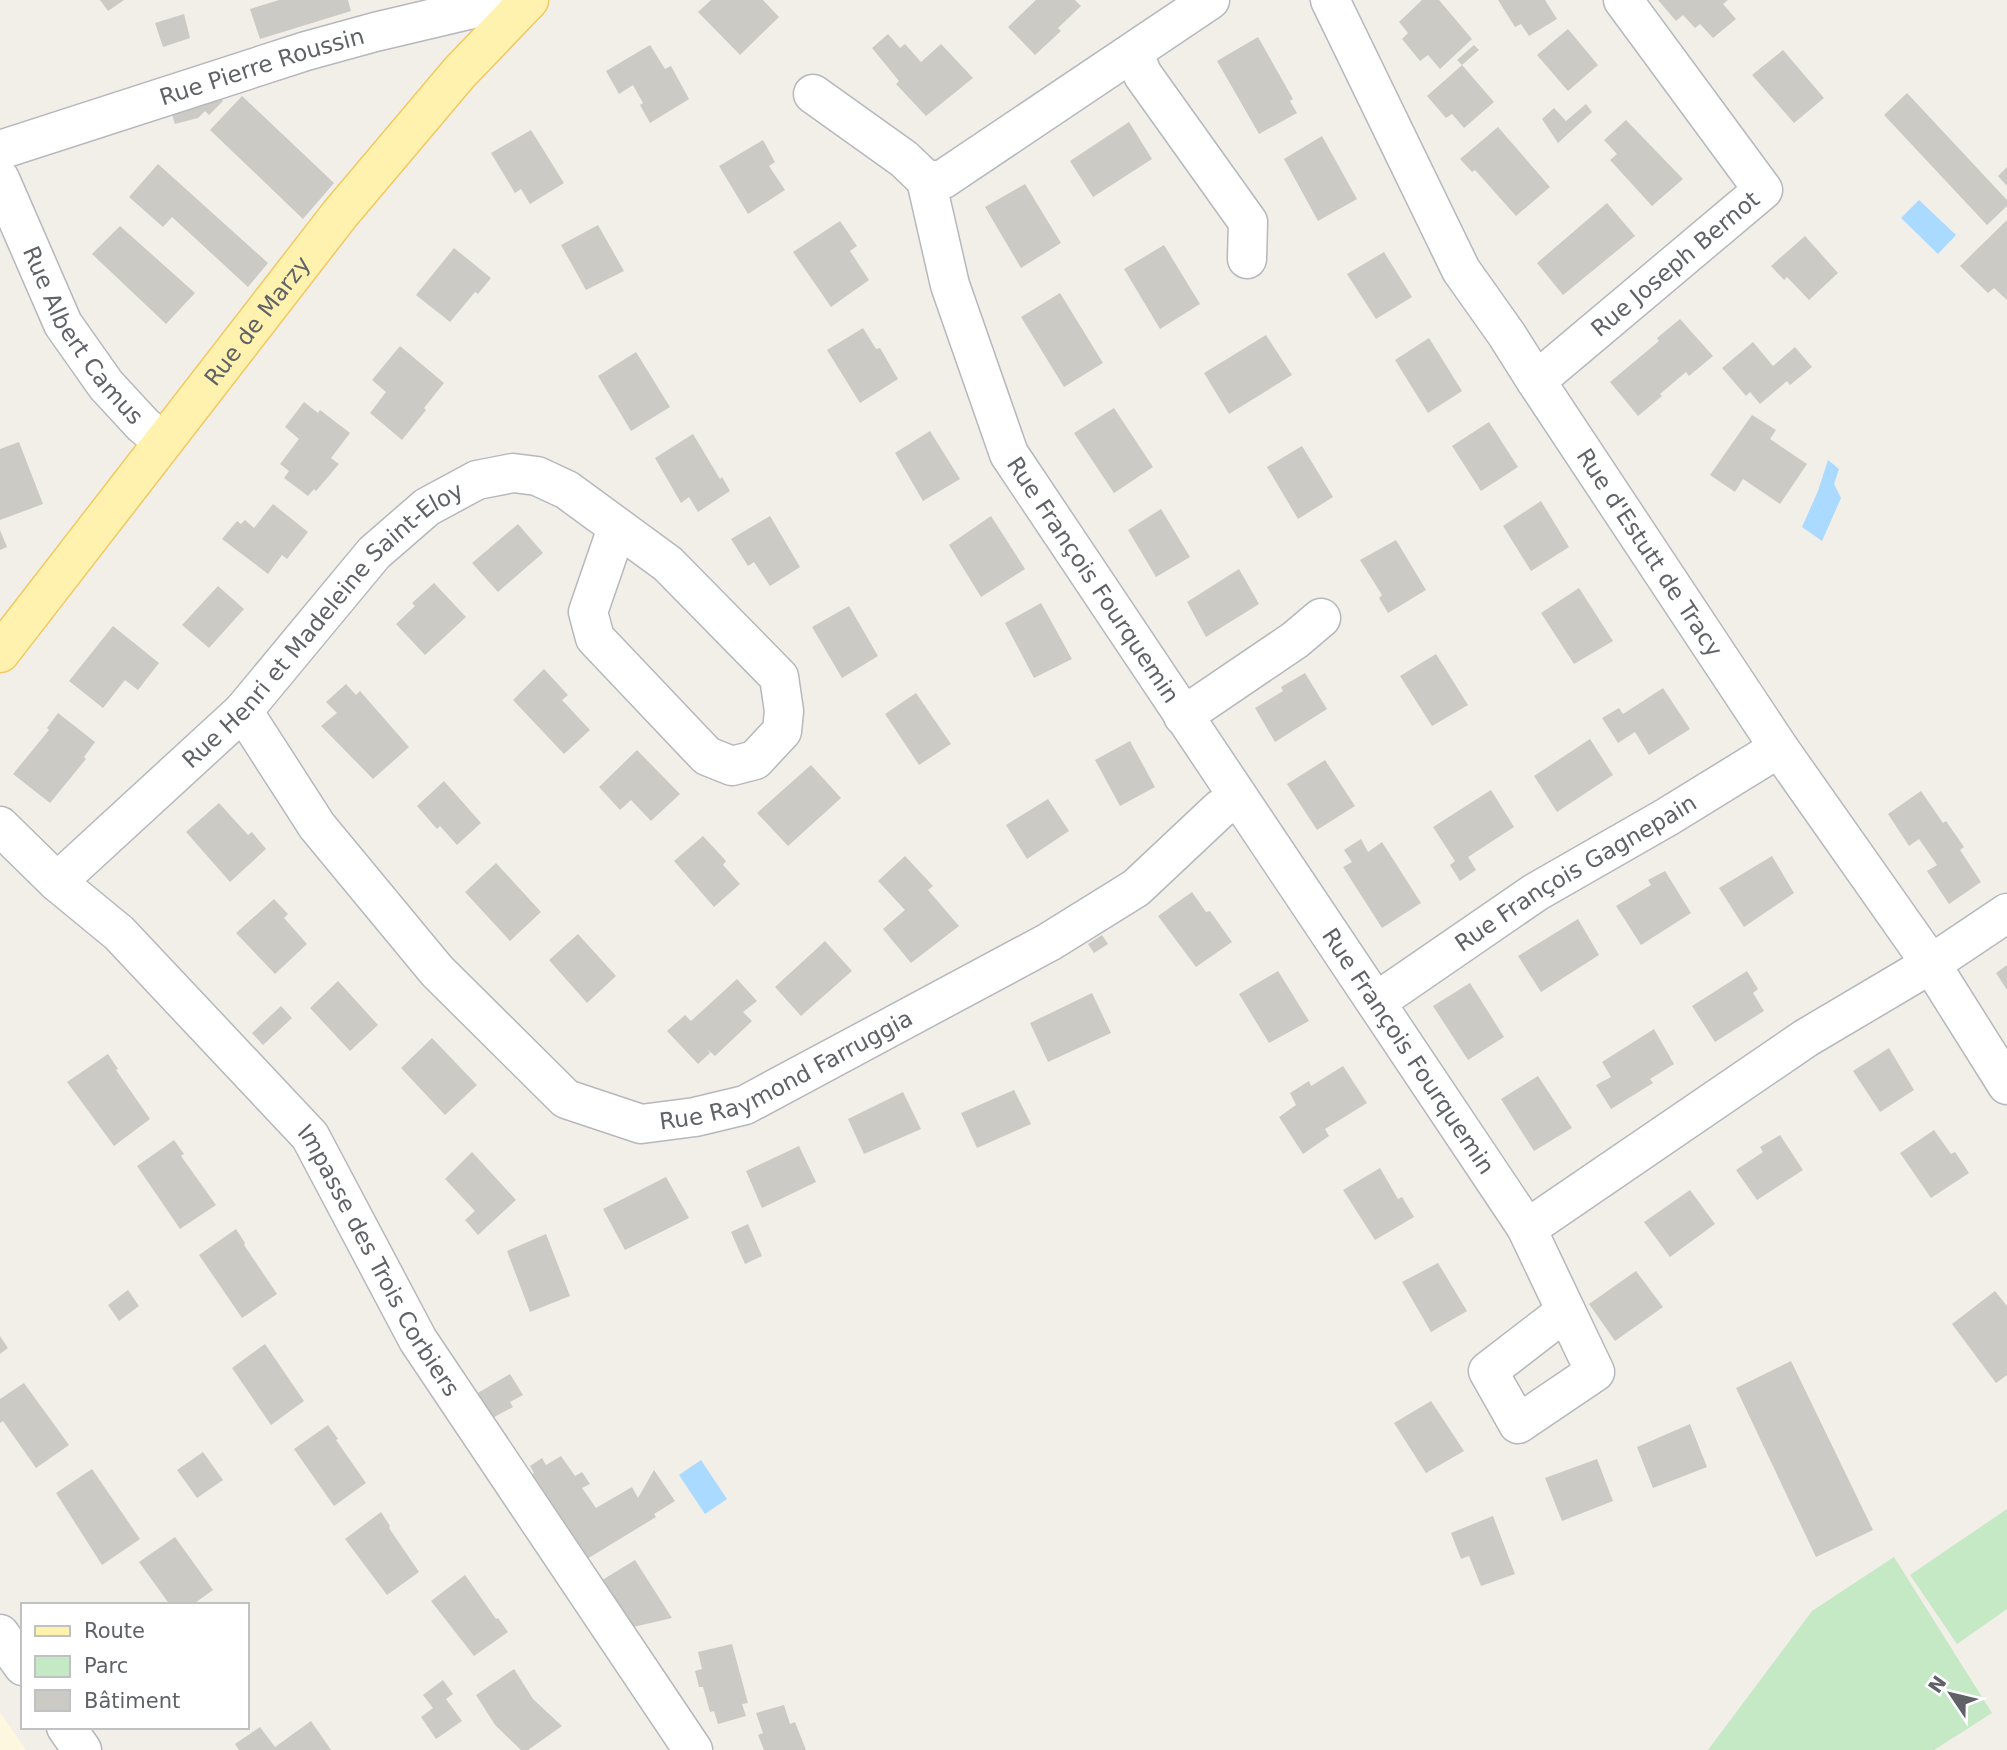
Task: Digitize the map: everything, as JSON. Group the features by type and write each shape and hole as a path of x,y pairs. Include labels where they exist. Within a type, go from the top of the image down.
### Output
{"main road":[{"name":"Rue de Marzy","path":"0,653 340,214 459,74 528,1"}],"street":[{"name":"Rue d'Estutt de Tracy","path":"1330,0 1461,270 1507,335 1779,748 1931,964 2007,1085"},
{"name":"Rue Joseph Bernot","path":"1535,381 1763,190 1623,0"},
{"name":"Rue Pierre Roussin","path":"0,150 280,60 375,16 428,8 528,1"},
{"path":"813,94 904,159 926,180 942,180 1133,53 1187,5"},
{"path":"1133,53 1143,75 1248,222 1247,259"},
{"name":"Rue Albert Camus","path":"0,179 63,324 106,385 143,425 163,442"},
{"name":"Rue François Fourquemin","path":"926,180 950,285 1009,454 1526,1227 1566,1311"},
{"name":"Rue Henri et Madeleine Saint-Eloy","path":"57,881 243,711 374,553 427,507 477,480 513,473 537,476 567,490 668,564 779,677 784,710 782,731 755,760 732,766 707,757 595,638 588,612 617,528"},
{"path":"1183,716 1295,640 1321,618"},
{"name":"Rue Raymond Farruggia","path":"243,711 317,826 437,971 566,1099 641,1124 695,1117 745,1105 1049,942 1136,888 1220,809 1238,799"},
{"name":"Rue François Gagnepain","path":"1376,1002 1536,892 1667,817 1779,748"},
{"name":"Impasse des Trois Corbiers","path":"0,826 57,881 119,933 310,1136 418,1340 693,1750"},
{"path":"1526,1227 1806,1038 1931,964 2007,913"},
{"path":"0,1634 21,1663"},
{"path":"67,1729 82,1750"}],"shaded area":[{"path":"0,1712 26,1750 0,1750"}],"green space":[{"path":"2007,1509 2007,1609 1957,1644 1910,1575"},
{"path":"1894,1557 1992,1713 1934,1750 1708,1750 1812,1611"}],"water":[{"path":"1919,200 1956,235 1938,254 1901,218"},
{"path":"1828,460 1839,469 1834,484 1841,498 1822,541 1802,527"},
{"path":"701,1460 727,1499 705,1514 679,1475"}],"building":[{"path":"100,0 124,0 108,11"},
{"path":"279,0 348,0 351,11 260,39 250,9"},
{"path":"711,0 763,0 779,17 740,55 698,12"},
{"path":"1036,0 1075,0 1081,6 1058,28 1061,31 1035,55 1008,27"},
{"path":"1422,0 1439,0 1472,39 1440,69 1428,55 1420,61 1402,39 1408,33 1399,22"},
{"path":"1498,0 1545,0 1557,19 1529,36 1521,24 1515,27"},
{"path":"1658,0 1728,0 1723,4 1736,19 1713,38 1700,24 1695,28 1683,15 1676,21"},
{"path":"184,14 190,38 163,47 155,23"},
{"path":"1568,29 1598,65 1568,91 1537,55"},
{"path":"888,34 900,48 905,44 921,62 941,44 973,78 926,116 896,84 899,81 872,48"},
{"path":"1258,37 1293,99 1290,101 1297,113 1259,134 1217,61"},
{"path":"650,45 665,69 671,66 689,99 650,123 633,85 619,94 606,71"},
{"path":"1474,45 1479,50 1462,65 1457,60"},
{"path":"1783,50 1824,98 1794,123 1752,75"},
{"path":"1462,65 1494,102 1464,128 1452,114 1446,118 1427,96"},
{"path":"1907,93 2007,200 2007,206 1987,225 1884,115"},
{"path":"216,94 223,101 209,115 205,111 198,118 175,124 170,108"},
{"path":"242,96 334,183 303,219 210,130"},
{"path":"1586,104 1592,112 1558,143 1542,119 1554,108 1566,121"},
{"path":"1626,120 1683,179 1652,206 1610,160 1617,154 1604,140"},
{"path":"1129,122 1152,159 1093,197 1070,161"},
{"path":"1498,127 1550,187 1516,216 1475,170 1472,172 1460,159"},
{"path":"531,130 564,183 530,204 521,189 515,193 491,153"},
{"path":"1322,136 1357,199 1318,221 1284,159"},
{"path":"763,140 775,162 769,166 785,190 748,214 719,166"},
{"path":"158,164 268,263 248,287 172,217 163,227 129,197"},
{"path":"2007,167 2007,186 1998,176"},
{"path":"1025,184 1061,243 1021,268 985,207"},
{"path":"1607,203 1635,236 1563,295 1537,263"},
{"path":"2007,220 2007,300 1994,288 1988,293 1960,266"},
{"path":"840,221 857,246 850,251 869,280 831,307 793,252"},
{"path":"598,225 624,271 586,290 561,245"},
{"path":"120,226 195,293 166,324 92,254"},
{"path":"1805,236 1838,273 1809,300 1787,277 1784,280 1771,266"},
{"path":"1164,245 1200,304 1160,329 1124,269"},
{"path":"454,248 491,278 478,294 475,292 450,322 416,295"},
{"path":"1384,252 1412,297 1376,319 1347,274"},
{"path":"1060,293 1103,363 1064,387 1021,317"},
{"path":"1680,319 1713,356 1689,376 1686,372 1638,416 1610,382 1659,341 1657,338"},
{"path":"863,328 876,349 880,348 898,379 860,403 827,350"},
{"path":"1266,335 1292,375 1229,414 1204,373"},
{"path":"1429,338 1462,391 1428,413 1395,360"},
{"path":"1753,342 1773,366 1795,347 1812,367 1790,385 1787,381 1760,404 1750,392 1746,396 1722,368"},
{"path":"400,346 444,383 402,440 370,413 386,392 372,380"},
{"path":"636,352 670,407 631,431 598,376"},
{"path":"304,402 318,413 320,410 350,433 331,458 339,464 316,491 314,489 308,496 284,478 289,471 280,464 299,439 285,427"},
{"path":"1114,408 1153,467 1114,493 1074,433"},
{"path":"1752,415 1776,430 1770,439 1807,464 1780,504 1743,479 1735,492 1710,475"},
{"path":"1489,422 1518,467 1481,491 1452,446"},
{"path":"930,431 960,479 923,501 895,453"},
{"path":"693,434 730,491 698,512 689,497 681,503 655,458"},
{"path":"19,442 43,504 0,520 0,449"},
{"path":"1302,446 1333,497 1298,519 1267,467"},
{"path":"1541,501 1569,547 1531,571 1503,526"},
{"path":"273,504 308,532 287,559 282,555 268,574 222,539 237,521 241,524 245,520 254,528"},
{"path":"1161,509 1190,557 1156,577 1128,530"},
{"path":"770,516 800,567 770,586 754,562 748,566 731,539"},
{"path":"991,516 1025,569 981,597 949,545"},
{"path":"518,524 543,553 498,592 472,563"},
{"path":"0,530 7,547 0,550"},
{"path":"1396,540 1426,590 1388,613 1379,598 1382,595 1360,560"},
{"path":"1239,569 1259,604 1206,637 1187,602"},
{"path":"434,583 466,617 425,655 396,624 415,606 412,603"},
{"path":"218,586 244,609 209,648 182,625"},
{"path":"1579,588 1613,641 1574,664 1541,613"},
{"path":"1041,603 1072,659 1034,678 1005,623"},
{"path":"849,606 878,656 842,678 812,627"},
{"path":"113,626 159,663 138,690 125,680 103,708 69,681"},
{"path":"1436,654 1468,705 1432,726 1400,676"},
{"path":"544,669 568,695 562,700 590,730 564,754 513,700"},
{"path":"1305,673 1327,709 1275,742 1255,708 1283,691 1281,687"},
{"path":"346,684 356,695 360,691 409,747 373,779 321,726 337,713 326,702"},
{"path":"1663,688 1690,729 1649,755 1635,732 1618,743 1602,718 1619,708 1623,714"},
{"path":"916,693 951,744 919,765 885,714"},
{"path":"58,713 95,742 84,757 86,759 50,803 13,774 49,730 47,728"},
{"path":"1590,739 1613,775 1557,812 1534,776"},
{"path":"1130,741 1155,787 1120,806 1095,760"},
{"path":"637,750 680,794 651,821 631,800 620,810 599,787"},
{"path":"1325,760 1355,806 1317,830 1287,784"},
{"path":"811,765 841,798 788,846 757,813"},
{"path":"444,781 481,823 457,845 440,826 437,829 417,806"},
{"path":"1491,790 1514,827 1468,857 1476,870 1460,881 1450,865 1455,861 1433,827"},
{"path":"1921,791 1964,847 1960,850 1981,882 1949,904 1927,871 1937,865 1919,839 1909,846 1888,814"},
{"path":"1048,799 1069,831 1027,859 1006,825"},
{"path":"219,803 248,835 252,832 266,849 230,882 186,832"},
{"path":"703,836 726,861 723,865 740,884 714,907 674,861"},
{"path":"1361,839 1368,852 1382,842 1421,903 1382,928 1343,867 1352,862 1344,850"},
{"path":"905,856 933,886 928,890 959,926 911,963 883,929 905,910 878,881"},
{"path":"1772,856 1794,893 1744,927 1719,888"},
{"path":"496,863 541,912 510,941 465,892"},
{"path":"1665,871 1691,913 1641,945 1616,906 1651,885 1648,880"},
{"path":"1192,892 1206,912 1210,911 1232,942 1196,967 1158,916"},
{"path":"274,899 288,914 284,918 307,944 275,974 236,933"},
{"path":"1578,919 1599,955 1541,992 1518,956"},
{"path":"578,934 616,976 587,1003 549,960"},
{"path":"1102,935 1108,944 1094,953 1088,944"},
{"path":"825,941 852,971 801,1016 775,987"},
{"path":"2007,965 2007,990 1996,973"},
{"path":"1278,971 1309,1021 1269,1043 1239,994"},
{"path":"1747,971 1758,989 1753,993 1764,1011 1715,1042 1692,1006"},
{"path":"737,979 757,1001 743,1012 752,1021 715,1056 707,1049 710,1053 698,1064 667,1031 685,1015 691,1021"},
{"path":"338,981 378,1025 350,1051 310,1008"},
{"path":"1470,983 1504,1037 1468,1060 1433,1006"},
{"path":"1092,993 1111,1033 1048,1062 1030,1023"},
{"path":"281,1006 292,1018 263,1045 252,1033"},
{"path":"1654,1029 1674,1064 1650,1079 1653,1083 1611,1109 1596,1085 1611,1077 1602,1062"},
{"path":"432,1038 477,1085 445,1115 401,1068"},
{"path":"1889,1048 1914,1090 1880,1112 1853,1071"},
{"path":"108,1054 150,1119 114,1146 67,1082"},
{"path":"1343,1066 1367,1103 1325,1129 1329,1136 1303,1154 1279,1117 1296,1105 1290,1093 1309,1081 1311,1086"},
{"path":"1538,1076 1572,1128 1534,1151 1501,1099"},
{"path":"1014,1090 1031,1124 977,1148 961,1113"},
{"path":"903,1092 921,1129 864,1154 848,1119"},
{"path":"1934,1130 1951,1154 1955,1152 1969,1173 1931,1198 1900,1153"},
{"path":"1780,1135 1803,1170 1757,1200 1736,1170 1763,1152 1760,1147"},
{"path":"174,1140 184,1154 181,1156 216,1205 180,1229 137,1166"},
{"path":"799,1146 816,1182 762,1208 746,1171"},
{"path":"472,1152 516,1200 478,1235 465,1220 475,1211 445,1179"},
{"path":"1380,1168 1398,1199 1402,1197 1414,1217 1375,1240 1343,1190"},
{"path":"666,1177 689,1218 625,1250 603,1209"},
{"path":"1690,1190 1715,1224 1670,1257 1644,1222"},
{"path":"748,1224 762,1256 745,1264 731,1232"},
{"path":"236,1229 277,1294 242,1318 199,1255"},
{"path":"546,1234 570,1296 530,1312 507,1251"},
{"path":"1438,1263 1467,1311 1431,1332 1402,1282"},
{"path":"1636,1271 1663,1307 1615,1341 1589,1304"},
{"path":"128,1290 139,1306 119,1321 108,1305"},
{"path":"1995,1291 2007,1306 2007,1375 1996,1383 1952,1324"},
{"path":"0,1336 8,1348 0,1354"},
{"path":"265,1344 304,1401 271,1425 232,1368"},
{"path":"1791,1361 1873,1530 1816,1557 1736,1388"},
{"path":"510,1374 523,1395 510,1402 513,1407 487,1421 471,1397"},
{"path":"24,1383 69,1445 36,1468 3,1421 0,1423 0,1399"},
{"path":"1431,1401 1464,1451 1426,1473 1394,1423"},
{"path":"1690,1424 1707,1467 1653,1488 1637,1447"},
{"path":"328,1425 366,1483 334,1506 294,1449"},
{"path":"203,1452 223,1480 197,1498 177,1470"},
{"path":"561,1456 575,1476 582,1472 590,1484 582,1488 596,1508 632,1487 638,1498 654,1470 675,1501 654,1514 656,1517 587,1559 531,1475 534,1473 530,1466 542,1458 546,1465"},
{"path":"1597,1459 1613,1501 1562,1521 1545,1478"},
{"path":"92,1469 140,1539 102,1565 56,1493"},
{"path":"381,1512 419,1572 387,1595 345,1539"},
{"path":"1493,1516 1515,1574 1481,1586 1469,1556 1461,1559 1451,1533"},
{"path":"175,1537 213,1590 195,1603 169,1603 139,1562"},
{"path":"635,1560 672,1618 629,1628 599,1582"},
{"path":"465,1575 508,1632 474,1656 431,1601"},
{"path":"732,1644 748,1703 742,1704 746,1716 718,1724 714,1711 710,1712 703,1687 699,1687 695,1671 702,1669 698,1652"},
{"path":"514,1669 533,1699 562,1726 528,1750 521,1750 495,1725 476,1695"},
{"path":"443,1680 453,1694 446,1699 462,1721 436,1739 421,1717 433,1708 423,1695"},
{"path":"784,1705 790,1724 795,1722 806,1750 764,1750 758,1735 763,1733 756,1713"},
{"path":"311,1721 331,1750 239,1750 235,1744 260,1727 275,1747"}]}
